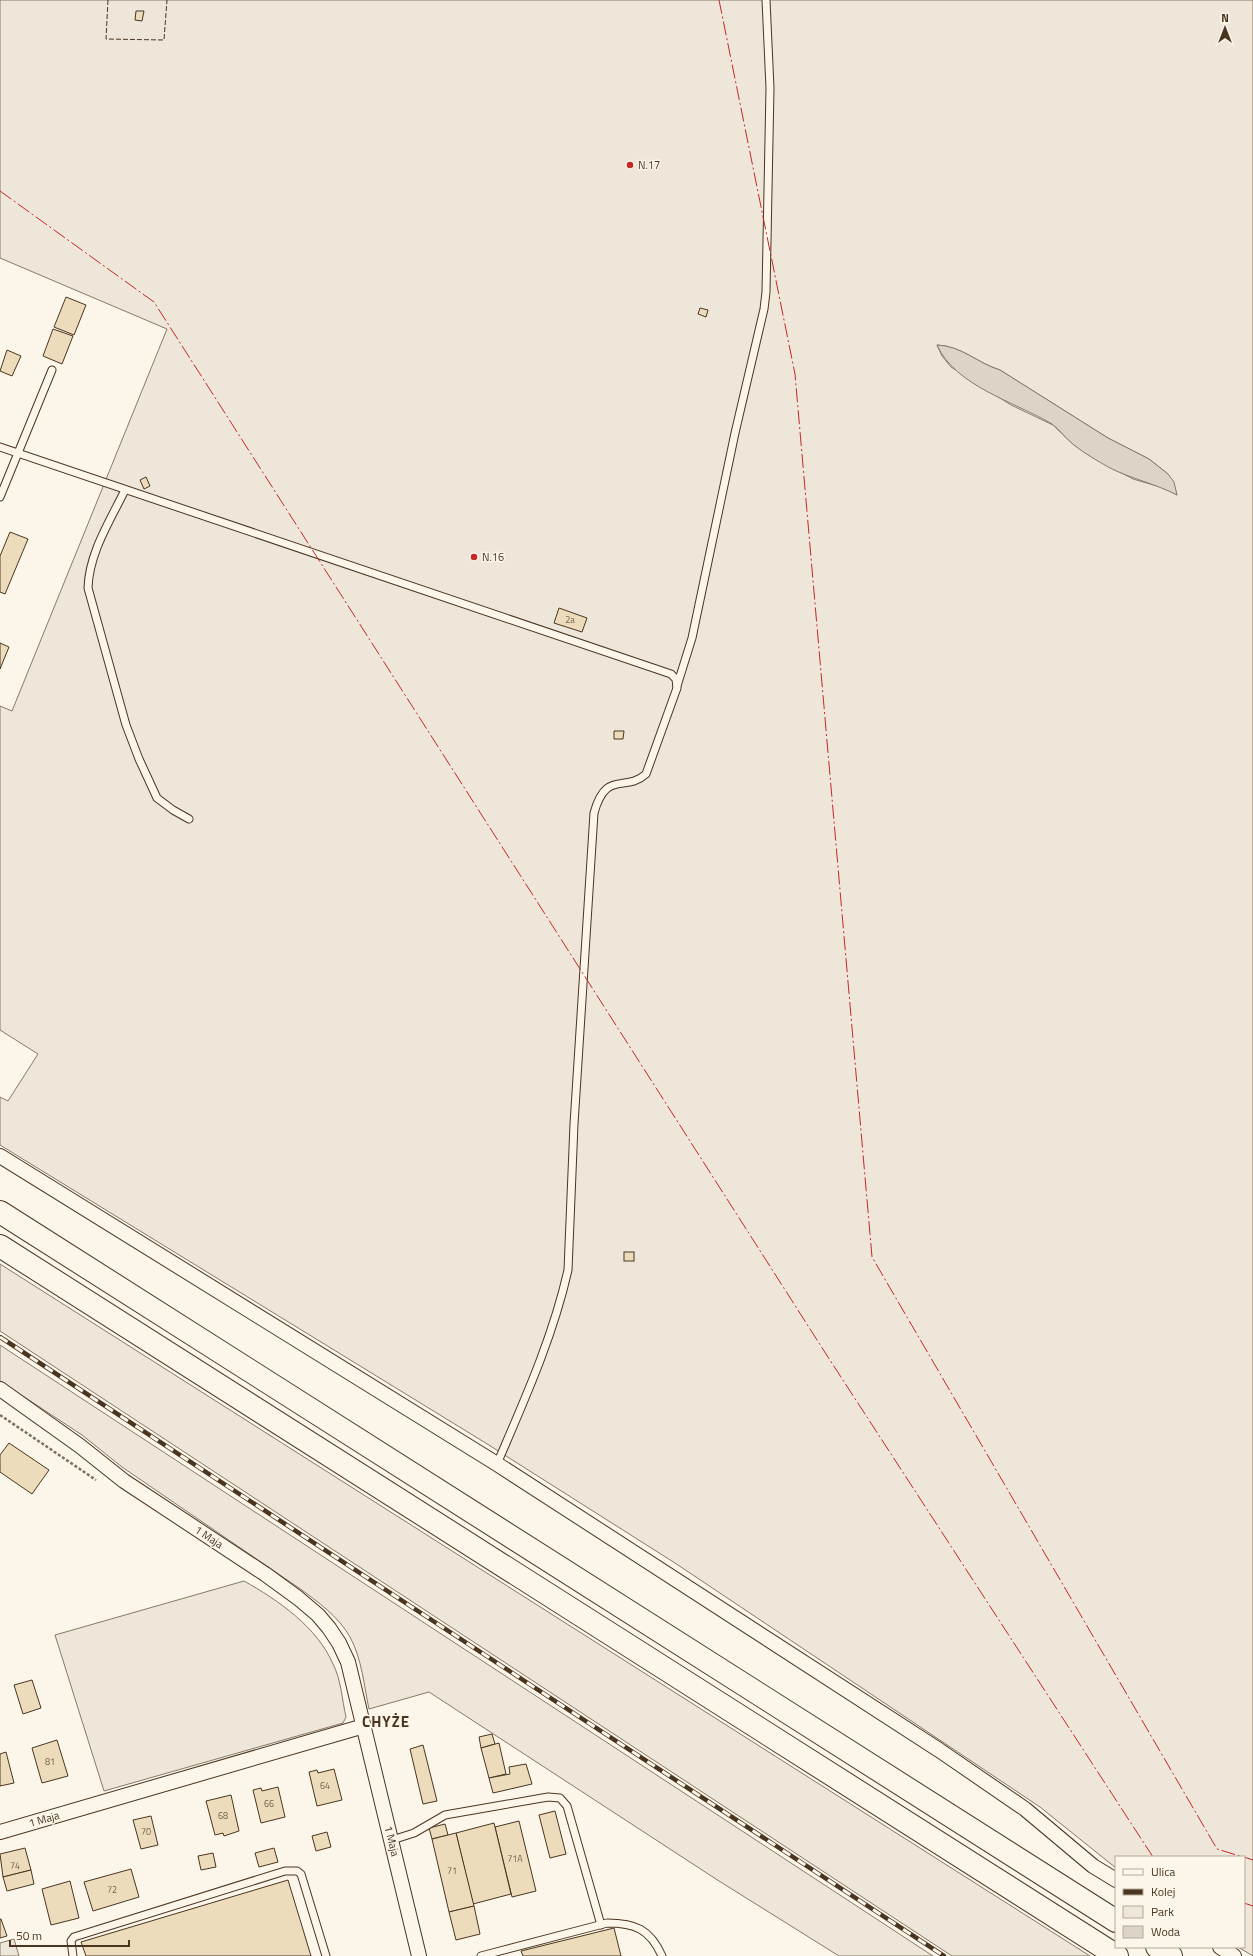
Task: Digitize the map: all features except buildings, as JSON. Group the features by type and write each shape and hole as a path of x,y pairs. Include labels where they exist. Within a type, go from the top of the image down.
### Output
{"highway":[{"path":"0,1212 1115,1920"},
{"path":"0,1246 1117,1956"},
{"path":"1159,1948 1171,1956"}],"street":[{"path":"0,1156 497,1464 939,1750 1025,1809 1093,1866 1115,1879"},
{"name":"1 Maja","path":"0,1389 80,1446 124,1481 266,1574 318,1615 340,1643 348,1662 419,1956"},
{"name":"1 Maja","path":"0,1832 364,1726"},
{"path":"1222,1948 1234,1956"}],"lane":[{"path":"497,1464 527,1395 563,1293 568,1270 574,1124 594,813 598,801 605,790 614,784 641,779 646,774 677,688 692,638 735,433 764,309 767,270 770,88 766,0"},
{"path":"0,497 52,370"},
{"path":"0,447 671,674 676,679 677,688"},
{"path":"125,490 92,560 88,574 88,588 126,725 139,759 157,798 172,810 189,819"},
{"path":"392,1840 414,1833 445,1815 548,1797 560,1798 567,1806 601,1924"},
{"path":"74,1956 70,1941 74,1937 285,1872 297,1871 301,1874 326,1956"},
{"path":"481,1956 510,1952 601,1924 624,1923 637,1926 654,1940 662,1956"}],"path":[{"path":"0,1415 99,1482"}],"green space":[{"path":"0,0 1253,0 1253,1956 1240,1948 1245,1948 1245,1856 1115,1856 1115,1867 1040,1807 675,1563 484,1442 0,1145 0,1097 8,1101 38,1054 0,1030 0,706 12,711 167,329 0,258","holes":["937,345 954,348 1000,370 1108,438 1149,459 1168,474 1177,495 1167,489 1133,479 1092,457 1074,445 1053,425 1011,405 951,367 942,356"]},
{"path":"0,1264 1090,1956 952,1956 0,1331"},
{"path":"0,1345 933,1956 839,1956 719,1881 429,1692 369,1709 360,1663 354,1645 350,1637 334,1616 299,1588 122,1467 82,1435 0,1381"},
{"path":"244,1581 283,1606 307,1626 317,1638 336,1670 340,1683 346,1717 343,1723 104,1791 55,1635"},
{"path":"14,1939 19,1956 0,1956 0,1943"}],"water":[{"path":"937,345 954,348 1000,370 1108,438 1149,459 1168,474 1174,482 1177,495 1110,468 1071,443 1052,424 987,392 957,372"}],"railway":[{"path":"0,1337 944,1956"}],"fence":[{"path":"108,0 106,39 164,40 167,0"}],"power":[{"path":"719,0 795,374 872,1257 1217,1849 1240,1856"},
{"path":"0,191 154,302 826,1354 1152,1856"},
{"path":"1245,1857 1253,1860"},
{"path":"1245,1903 1253,1906"}],"place":[{"name":"N.17","path":"630,165"},
{"name":"N.16","path":"474,557"}],"district":[{"name":"CHYŻE","path":"386,1722"}]}
